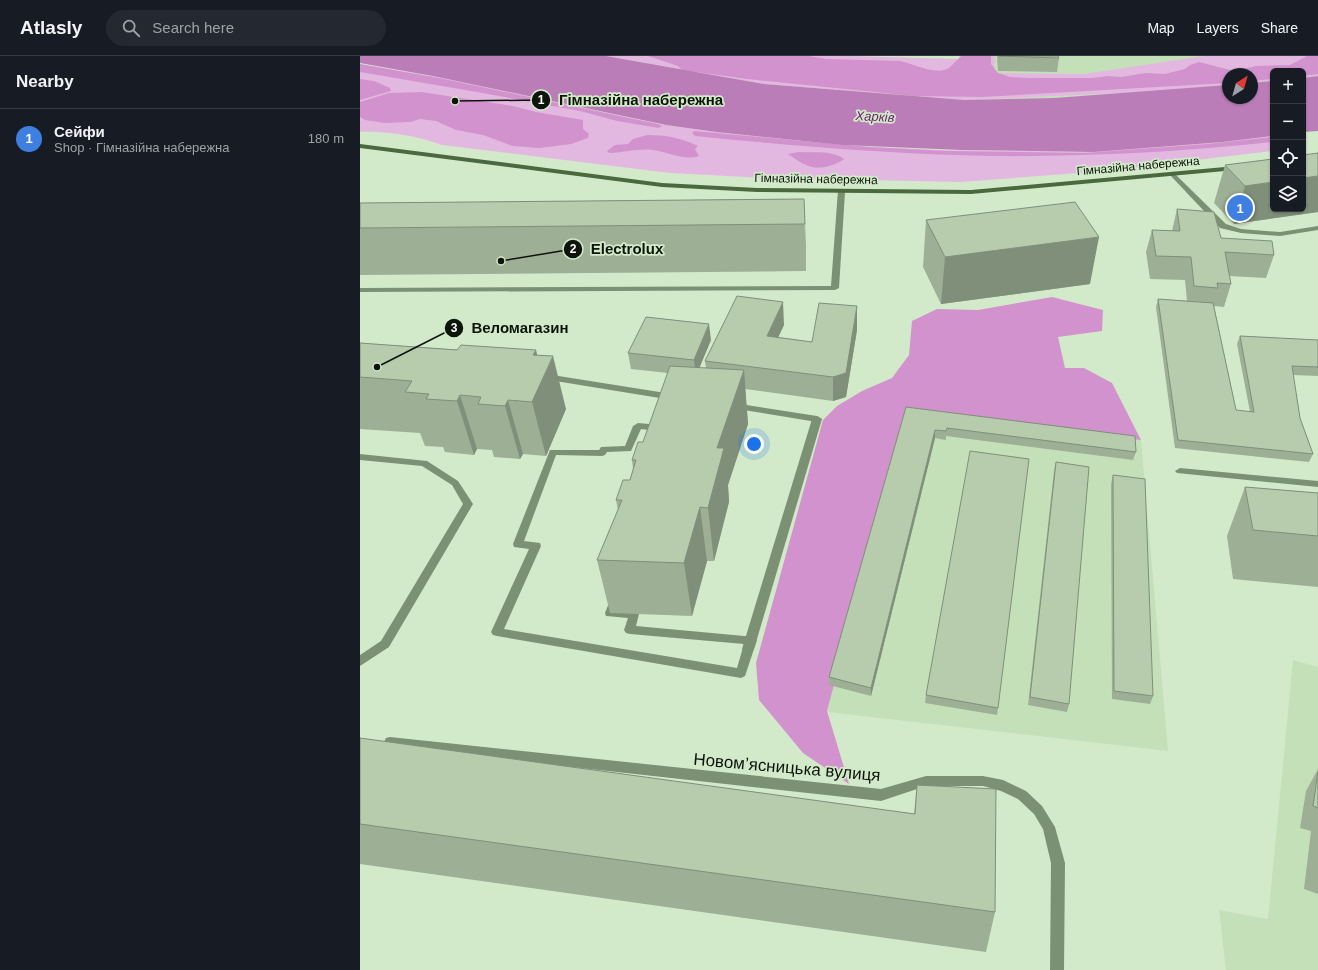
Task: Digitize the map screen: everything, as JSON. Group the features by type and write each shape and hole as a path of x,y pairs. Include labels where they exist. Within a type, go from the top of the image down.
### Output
{"main road":[{"name":"Гімназійна набережна","path":"360,146 662,185 757,190 841,192 971,192 1242,168"}],"street":[{"path":"1172,174 1224,226 1240,231 1280,234 1318,228"},
{"path":"360,290 834,288 841,192"},
{"path":"533,375 683,398"},
{"path":"722,404 817,419 751,640 741,673 497,632 536,546 518,544 553,452 602,453 604,449 628,449 638,426 672,429 653,494 648,496 642,514 646,514 640,533 631,531 627,553 633,554 610,613 634,614 630,630 751,640"},
{"path":"360,457 424,462 455,483 468,504 385,644 360,661"},
{"path":"1180,471 1318,484"},
{"name":"Новом’ясницька вулиця","path":"376,740 881,795 926,781 983,781 1003,786 1022,795 1038,810 1049,827 1058,863 1057,970"}],"shaded area":[{"path":"606,56 852,56 958,59 964,56 995,56 994,73 1084,74 1204,56 1318,56 1318,76 1306,78 1306,68 1270,68 1270,81 1258,82 1258,68 1222,68 1222,86 1166,91 965,100 764,84"},
{"path":"648,56 809,56 826,59 900,61 936,71 947,69 961,56 991,56 991,64 998,73 1010,77 1029,78 1092,78 1108,76 1121,77 1146,73 1165,74 1185,69 1190,65 1199,62 1222,68 1222,83 982,97 914,96 747,79 682,70 678,66"},
{"path":"959,56 1318,56 1318,76 1306,78 1306,68 1270,68 1270,81 1258,82 1258,68 1222,68 1222,85 1054,98 965,100"},
{"path":"1307,56 1318,56 1318,74 1306,76 1306,68 1270,68 1270,79 1258,80 1258,68 1248,68 1256,66 1290,65"},
{"path":"360,64 444,78 658,124 716,132 839,145 937,150 1094,152 1223,142 1270,136 1270,151 1105,171 961,182 765,178 670,173 442,145 422,139 391,133 360,132"},
{"path":"360,64 444,79 662,126 659,128 617,121 580,111 360,72"},
{"path":"360,79 374,81 390,88 391,91 360,100"},
{"path":"421,92 513,106 536,112 583,120 583,129 589,134 588,138 571,144 539,148 513,146 483,135 456,130 436,121 420,119 410,122 385,123 365,120 360,117 360,102 389,93"},
{"path":"694,131 869,147 947,151 1085,153 1208,144 1270,137 1270,142 1203,149 1133,153 1062,156 992,156 806,146 695,136 692,133"},
{"path":"647,135 673,138 692,143 698,146 695,149 699,156 682,157 659,151 647,150 609,153 607,151 615,145 628,144 633,139"},
{"path":"799,152 822,152 834,154 844,159 829,166 817,168 807,166 788,154"},
{"path":"1052,297 1103,310 1102,331 1058,337 1065,368 1084,368 1112,383 1141,440 906,415 827,711 849,784 803,753 759,700 756,663 823,420 837,406 862,391 892,378 909,355 912,321 937,309 978,310"},
{"path":"899,418 1141,440 1168,751 827,712"},
{"path":"1293,660 1318,667 1318,970 1226,970 1219,910 1268,919"}],"water":[{"name":"Харків","path":"360,56 606,56 764,84 965,100 1054,98 1222,85 1222,104 1258,104 1258,82 1270,81 1270,136 1223,142 1094,152 961,150 843,145 716,132 666,125 438,77 360,63"},
{"path":"1318,76 1318,131 1306,132 1306,78"}],"building":[{"path":"999,56 1058,56 1059,58"},
{"path":"1318,153 1318,176 1306,178 1306,155"},
{"path":"1270,159 1270,182 1245,186 1225,165"},
{"path":"804,199 805,224 360,228 360,203"},
{"path":"1075,202 1099,237 945,257 926,220"},
{"path":"1177,209 1214,212 1221,238 1272,241 1274,255 1225,252 1231,284 1217,283 1218,288 1194,286 1191,257 1156,256 1152,230 1180,231"},
{"path":"737,296 783,302 767,336 812,342 819,303 857,306 846,373 833,377 705,361"},
{"path":"1158,299 1213,303 1236,410 1254,412 1240,336 1318,340 1318,367 1292,366 1300,418 1313,454 1178,440"},
{"path":"646,317 709,324 694,360 628,353"},
{"path":"360,343 457,350 461,345 536,350 533,355 553,356 532,402 508,400 505,406 478,404 481,397 460,395 457,401 426,399 429,394 405,392 412,381 360,377"},
{"path":"670,366 744,370 717,448 724,448 708,508 700,507 684,563 597,560 622,500 616,500 623,480 630,480 636,460 632,460 638,442 643,442"},
{"path":"906,407 1135,436 1136,452 947,428 946,431 935,430 871,688 829,677"},
{"path":"970,451 1029,459 998,708 926,695"},
{"path":"1056,462 1089,467 1069,704 1030,697"},
{"path":"1113,475 1145,479 1153,696 1114,691"},
{"path":"1245,487 1318,493 1318,536 1253,530"},
{"path":"360,738 915,814 917,785 996,789 995,912 360,824"},
{"path":"1318,772 1318,808 1313,806"}],"place":[{"name":"Гімназійна набережна","path":"455,101"},
{"name":"Сейфи","path":"1240,208"},
{"name":"Electrolux","path":"501,261"},
{"name":"Веломагазин","path":"377,367"}]}
